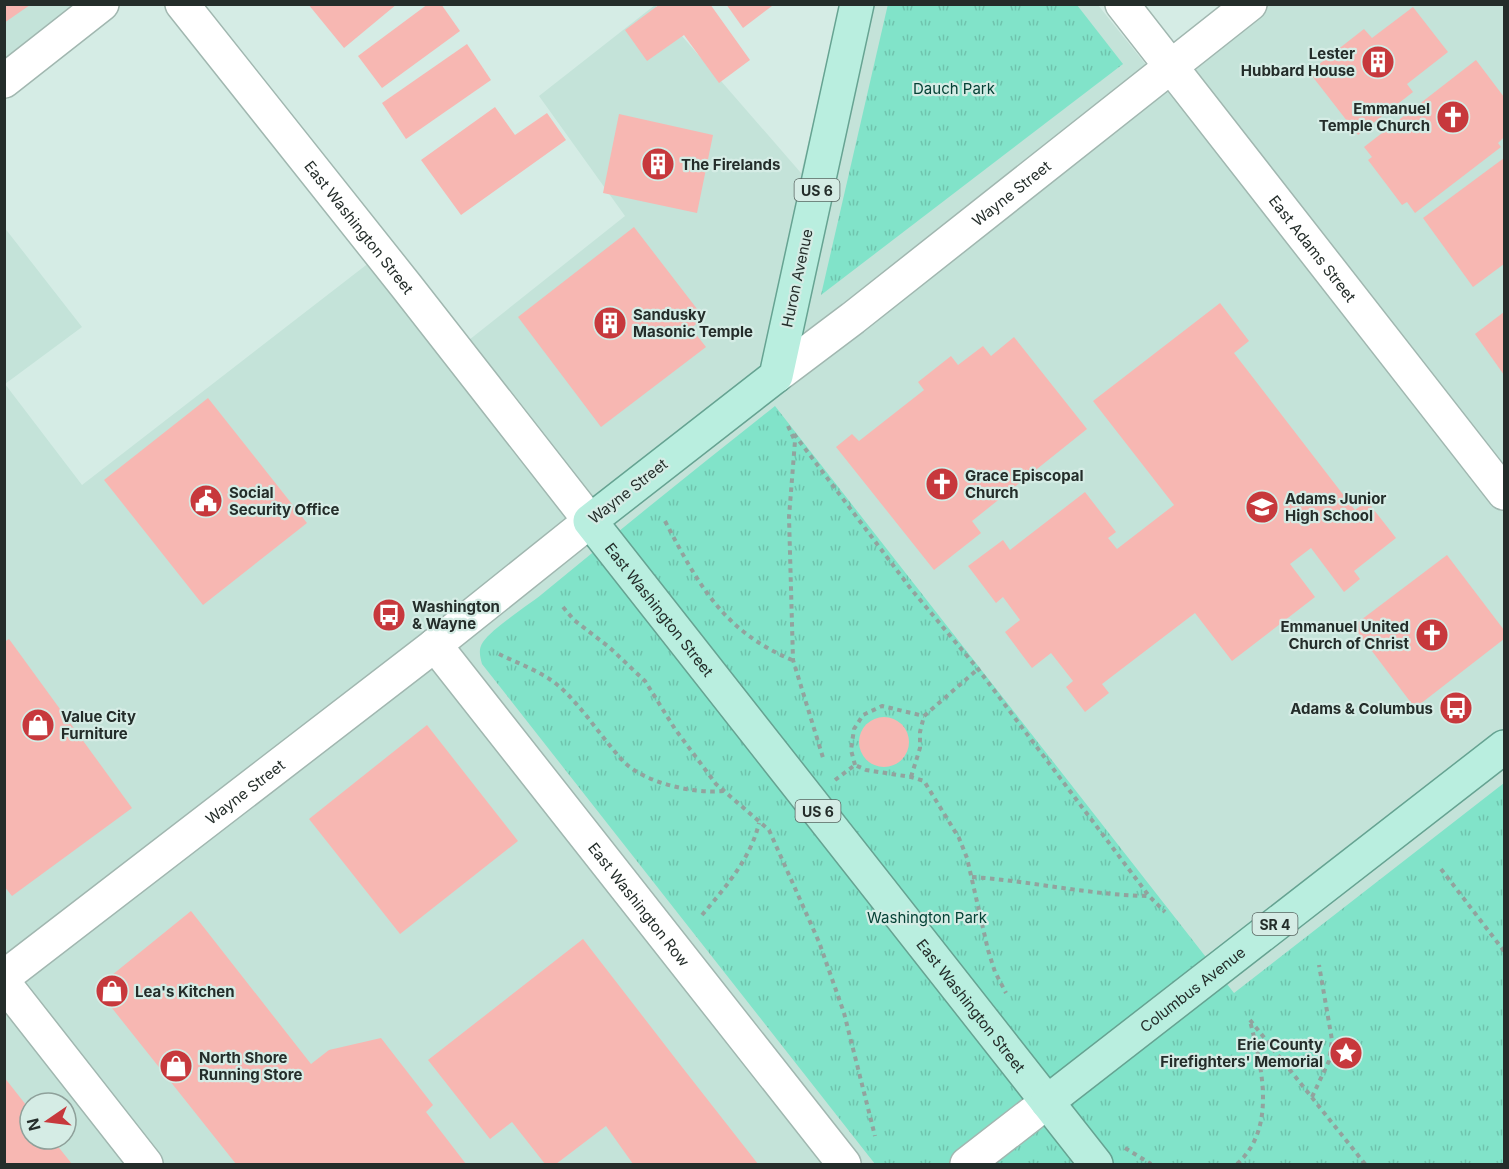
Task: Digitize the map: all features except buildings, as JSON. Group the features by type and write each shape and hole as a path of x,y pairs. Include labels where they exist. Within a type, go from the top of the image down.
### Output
{"main road":[{"name":"Huron Avenue","path":"776,376 857,4"},
{"name":"Wayne Street","path":"590,521 776,376"},
{"name":"East Washington Street","path":"590,521 1047,1102"},
{"name":"Columbus Avenue","path":"1047,1102 1504,747"},
{"name":"US 6","path":"1047,1102 1096,1164"}],"street":[{"path":"4,81 102,4"},
{"name":"East Washington Street","path":"183,4 590,521"},
{"name":"East Adams Street","path":"1122,4 1504,493"},
{"name":"Wayne Street","path":"776,376 853,318 1250,4"},
{"name":"Wayne Street","path":"4,977 435,645 590,521"},
{"name":"East Washington Row","path":"435,645 844,1164"},
{"path":"4,983 146,1164"},
{"name":"Columbus Avenue","path":"967,1164 1047,1102"}],"path":[{"path":"827,770 818,747 793,660 789,517 795,441 788,426 911,589 978,669 1149,896 1165,912"},
{"path":"665,521 715,605 759,645 793,660"},
{"path":"563,607 574,620 609,647 645,681 690,750 716,784 768,830 819,942 844,1013 875,1136"},
{"path":"499,654 559,686 625,763 647,776 684,789 708,793 724,791"},
{"path":"911,777 920,748 920,732 924,716 978,669"},
{"path":"855,765 851,750 854,729 863,715 882,706 924,716"},
{"path":"831,775 835,780 855,765"},
{"path":"855,765 866,770 911,777 924,782 959,837 972,877 991,961 1007,994"},
{"path":"702,915 741,865 757,835 759,823"},
{"path":"1441,869 1504,951"},
{"path":"972,877 1005,879 1066,890 1149,896"},
{"path":"1312,1097 1329,1061 1332,1040 1319,965"},
{"path":"1237,1164 1252,1146 1260,1131 1263,1111 1260,1070 1250,1020 1365,1164"}],"shaded area":[{"path":"5,5 86,5 5,69"},
{"path":"655,5 801,173 841,5 1098,5 1163,86 1265,5 1504,5 1504,1164 5,1164 4,227 82,327 5,384 82,485 392,245 469,340 625,216 539,96"}],"green space":[{"name":"Dauch Park","path":"888,4 1077,5 1123,64 821,295"},
{"name":"Washington Park","path":"775,406 1234,993 1504,783 1504,1164 875,1164 482,664 480,655 481,645 495,630"}],"place":[{"name":"Lester Hubbard House","path":"1378,62"},
{"name":"Emmanuel Temple Church","path":"1453,117"},
{"name":"The Firelands","path":"658,164"},
{"name":"Sandusky Masonic Temple","path":"610,323"},
{"name":"Grace Episcopal Church","path":"942,484"},
{"name":"Social Security Office","path":"206,501"},
{"name":"Adams Junior High School","path":"1262,507"},
{"name":"Washington & Wayne","path":"389,615"},
{"name":"Emmanuel United Church of Christ","path":"1432,635"},
{"name":"Adams & Columbus","path":"1456,708"},
{"name":"Value City Furniture","path":"38,725"},
{"name":"Lea's Kitchen","path":"112,991"},
{"name":"Erie County Firefighters' Memorial","path":"1346,1053"},
{"name":"North Shore Running Store","path":"176,1066"}]}
